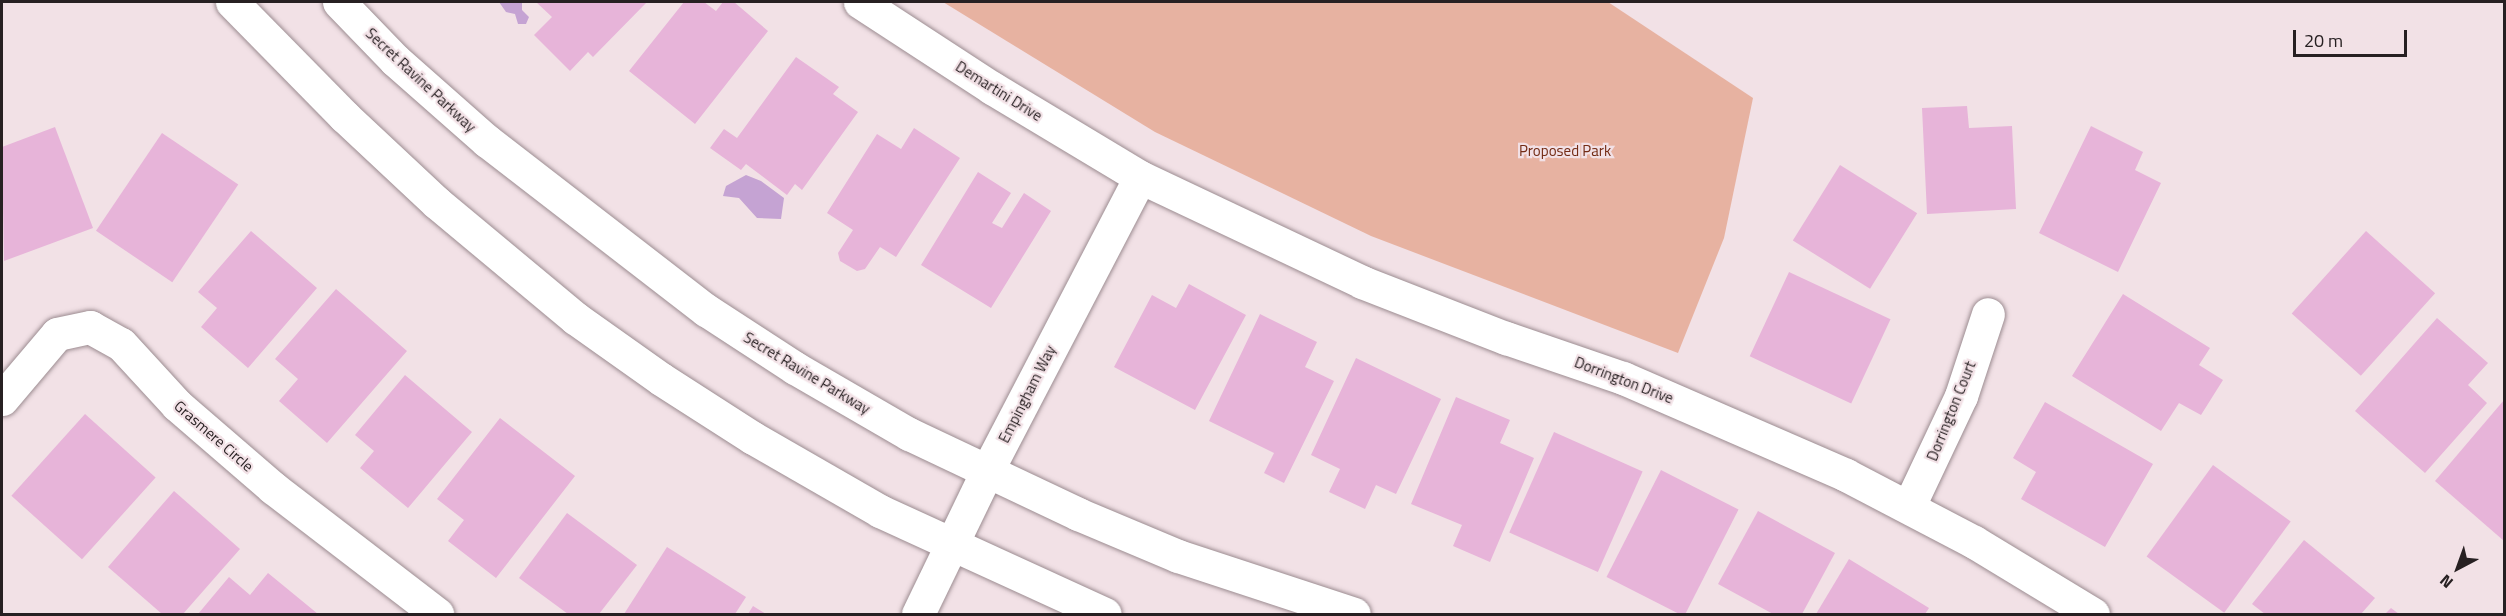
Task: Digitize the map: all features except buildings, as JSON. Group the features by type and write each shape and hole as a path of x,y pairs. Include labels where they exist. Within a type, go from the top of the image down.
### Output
{"street":[{"path":"232,2 395,164 575,318 753,438 951,546 1105,615"},
{"name":"Secret Ravine Parkway","path":"339,2 395,60 487,141 706,310 795,368 899,428 987,471 1178,556 1354,615"},
{"name":"Demartini Drive","path":"860,2 1140,177"},
{"name":"Empingham Way","path":"918,615 987,471 1140,177"},
{"name":"Dorrington Drive","path":"1140,177 1362,282 1506,338 1634,382 1750,432 1909,506 2093,615"},
{"name":"Dorrington Court","path":"1909,506 1961,396 1988,314"},
{"name":"Grasmere Circle","path":"2,399 57,334 90,327 121,344 169,397 273,488 436,615"}],"green space":[{"name":"Proposed Park","path":"943,2 1608,2 1753,98 1724,238 1678,353 1371,236 1155,132"}],"shaded area":[{"path":"499,2 522,2 522,10 529,17 526,24 518,24 515,14 506,12"},
{"path":"746,175 761,181 784,198 781,219 757,218 739,198 723,196 726,186"}]}
